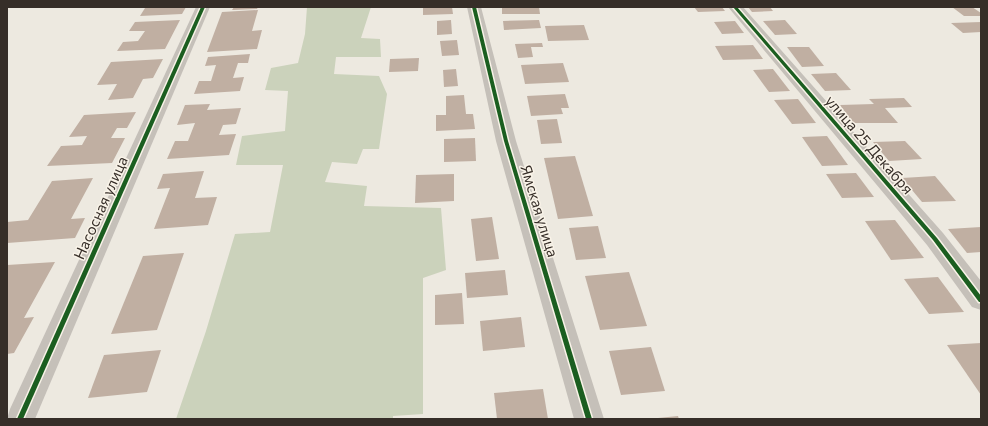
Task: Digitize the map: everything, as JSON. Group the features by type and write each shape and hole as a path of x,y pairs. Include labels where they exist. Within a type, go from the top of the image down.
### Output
{"street":[{"name":"Насосная улица","path":"20,419 203,7"},
{"name":"Ямская улица","path":"474,7 506,141 589,419"},
{"name":"улица 25 Декабря","path":"735,7 935,239 981,300"}],"green space":[{"path":"307,7 371,7 361,38 380,39 381,57 336,57 334,74 379,76 387,94 379,149 363,149 357,164 332,162 325,182 367,186 364,206 441,208 446,270 423,278 423,414 393,416 393,419 176,419 206,331 235,234 270,232 283,165 236,165 242,136 285,131 288,91 265,90 271,68 298,63 305,34"}],"building":[{"path":"186,7 182,14 140,16 145,8"},
{"path":"234,7 258,7 257,9 232,10"},
{"path":"423,7 452,7 453,14 423,15"},
{"path":"502,7 539,7 540,14 502,14"},
{"path":"694,7 722,7 725,11 698,12"},
{"path":"748,7 770,7 773,11 752,12"},
{"path":"952,7 972,7 981,13 981,16 964,16"},
{"path":"258,10 252,31 262,30 257,49 207,52 222,12"},
{"path":"180,20 165,49 117,51 123,42 138,41 145,31 129,31 135,22"},
{"path":"451,20 452,34 437,35 437,21"},
{"path":"539,20 541,28 504,30 503,21"},
{"path":"785,20 797,34 775,35 763,21"},
{"path":"735,21 744,33 722,34 714,22"},
{"path":"981,22 981,32 963,33 951,23"},
{"path":"584,25 589,40 548,41 545,26"},
{"path":"457,40 459,55 442,56 440,41"},
{"path":"542,43 543,47 531,47 533,57 518,58 515,44"},
{"path":"753,45 763,59 723,60 715,46"},
{"path":"787,47 809,47 824,66 802,67"},
{"path":"250,54 248,63 238,63 233,78 244,77 240,91 194,94 199,81 211,81 216,65 205,66 208,57"},
{"path":"419,58 418,71 389,72 390,59"},
{"path":"163,59 153,78 143,79 133,98 108,100 117,84 97,85 111,62"},
{"path":"563,63 569,82 525,84 521,65"},
{"path":"456,69 458,86 444,87 443,70"},
{"path":"773,69 790,91 769,92 753,70"},
{"path":"836,73 851,90 825,91 811,74"},
{"path":"565,94 569,108 561,108 563,114 531,116 527,96"},
{"path":"464,95 466,114 473,114 475,129 436,131 436,115 446,115 446,96"},
{"path":"904,98 912,107 885,108 898,123 853,123 840,105 874,104 869,99"},
{"path":"798,99 816,123 792,124 774,100"},
{"path":"210,104 207,110 241,108 236,124 223,125 219,135 236,134 229,155 167,159 175,141 188,141 195,123 177,125 185,105"},
{"path":"136,112 127,128 117,128 111,138 125,138 112,163 47,166 61,146 82,145 87,136 69,137 84,115"},
{"path":"557,119 562,143 541,144 537,120"},
{"path":"827,136 848,165 822,166 802,137"},
{"path":"475,138 476,161 444,162 444,139"},
{"path":"905,141 922,159 889,161 873,142"},
{"path":"575,156 593,216 558,219 544,158"},
{"path":"204,171 195,198 217,197 208,225 154,229 170,188 157,189 163,174"},
{"path":"856,173 874,197 842,198 826,174"},
{"path":"454,174 454,201 415,203 416,175"},
{"path":"935,176 956,201 922,202 902,178"},
{"path":"93,178 71,219 85,218 75,238 7,243 7,222 28,220 52,181"},
{"path":"492,217 499,259 476,261 471,219"},
{"path":"895,220 924,258 891,260 865,221"},
{"path":"598,226 606,258 576,260 569,228"},
{"path":"981,227 981,252 967,253 948,229"},
{"path":"184,253 157,330 111,334 143,256"},
{"path":"55,262 24,318 34,317 14,353 7,354 7,265"},
{"path":"505,270 508,295 467,298 465,273"},
{"path":"629,272 647,326 600,330 585,276"},
{"path":"938,277 964,312 929,314 904,279"},
{"path":"462,293 464,324 435,325 435,295"},
{"path":"521,317 525,347 483,351 480,321"},
{"path":"981,343 981,395 947,345"},
{"path":"651,347 665,391 621,395 609,351"},
{"path":"161,350 147,392 88,398 104,355"},
{"path":"543,389 548,419 497,419 494,393"},
{"path":"678,416 679,419 658,419 658,418"}],"cycle path":[{"path":"20,419 203,7"},
{"path":"474,7 506,141 589,419"},
{"path":"735,7 935,239 981,300"}]}
